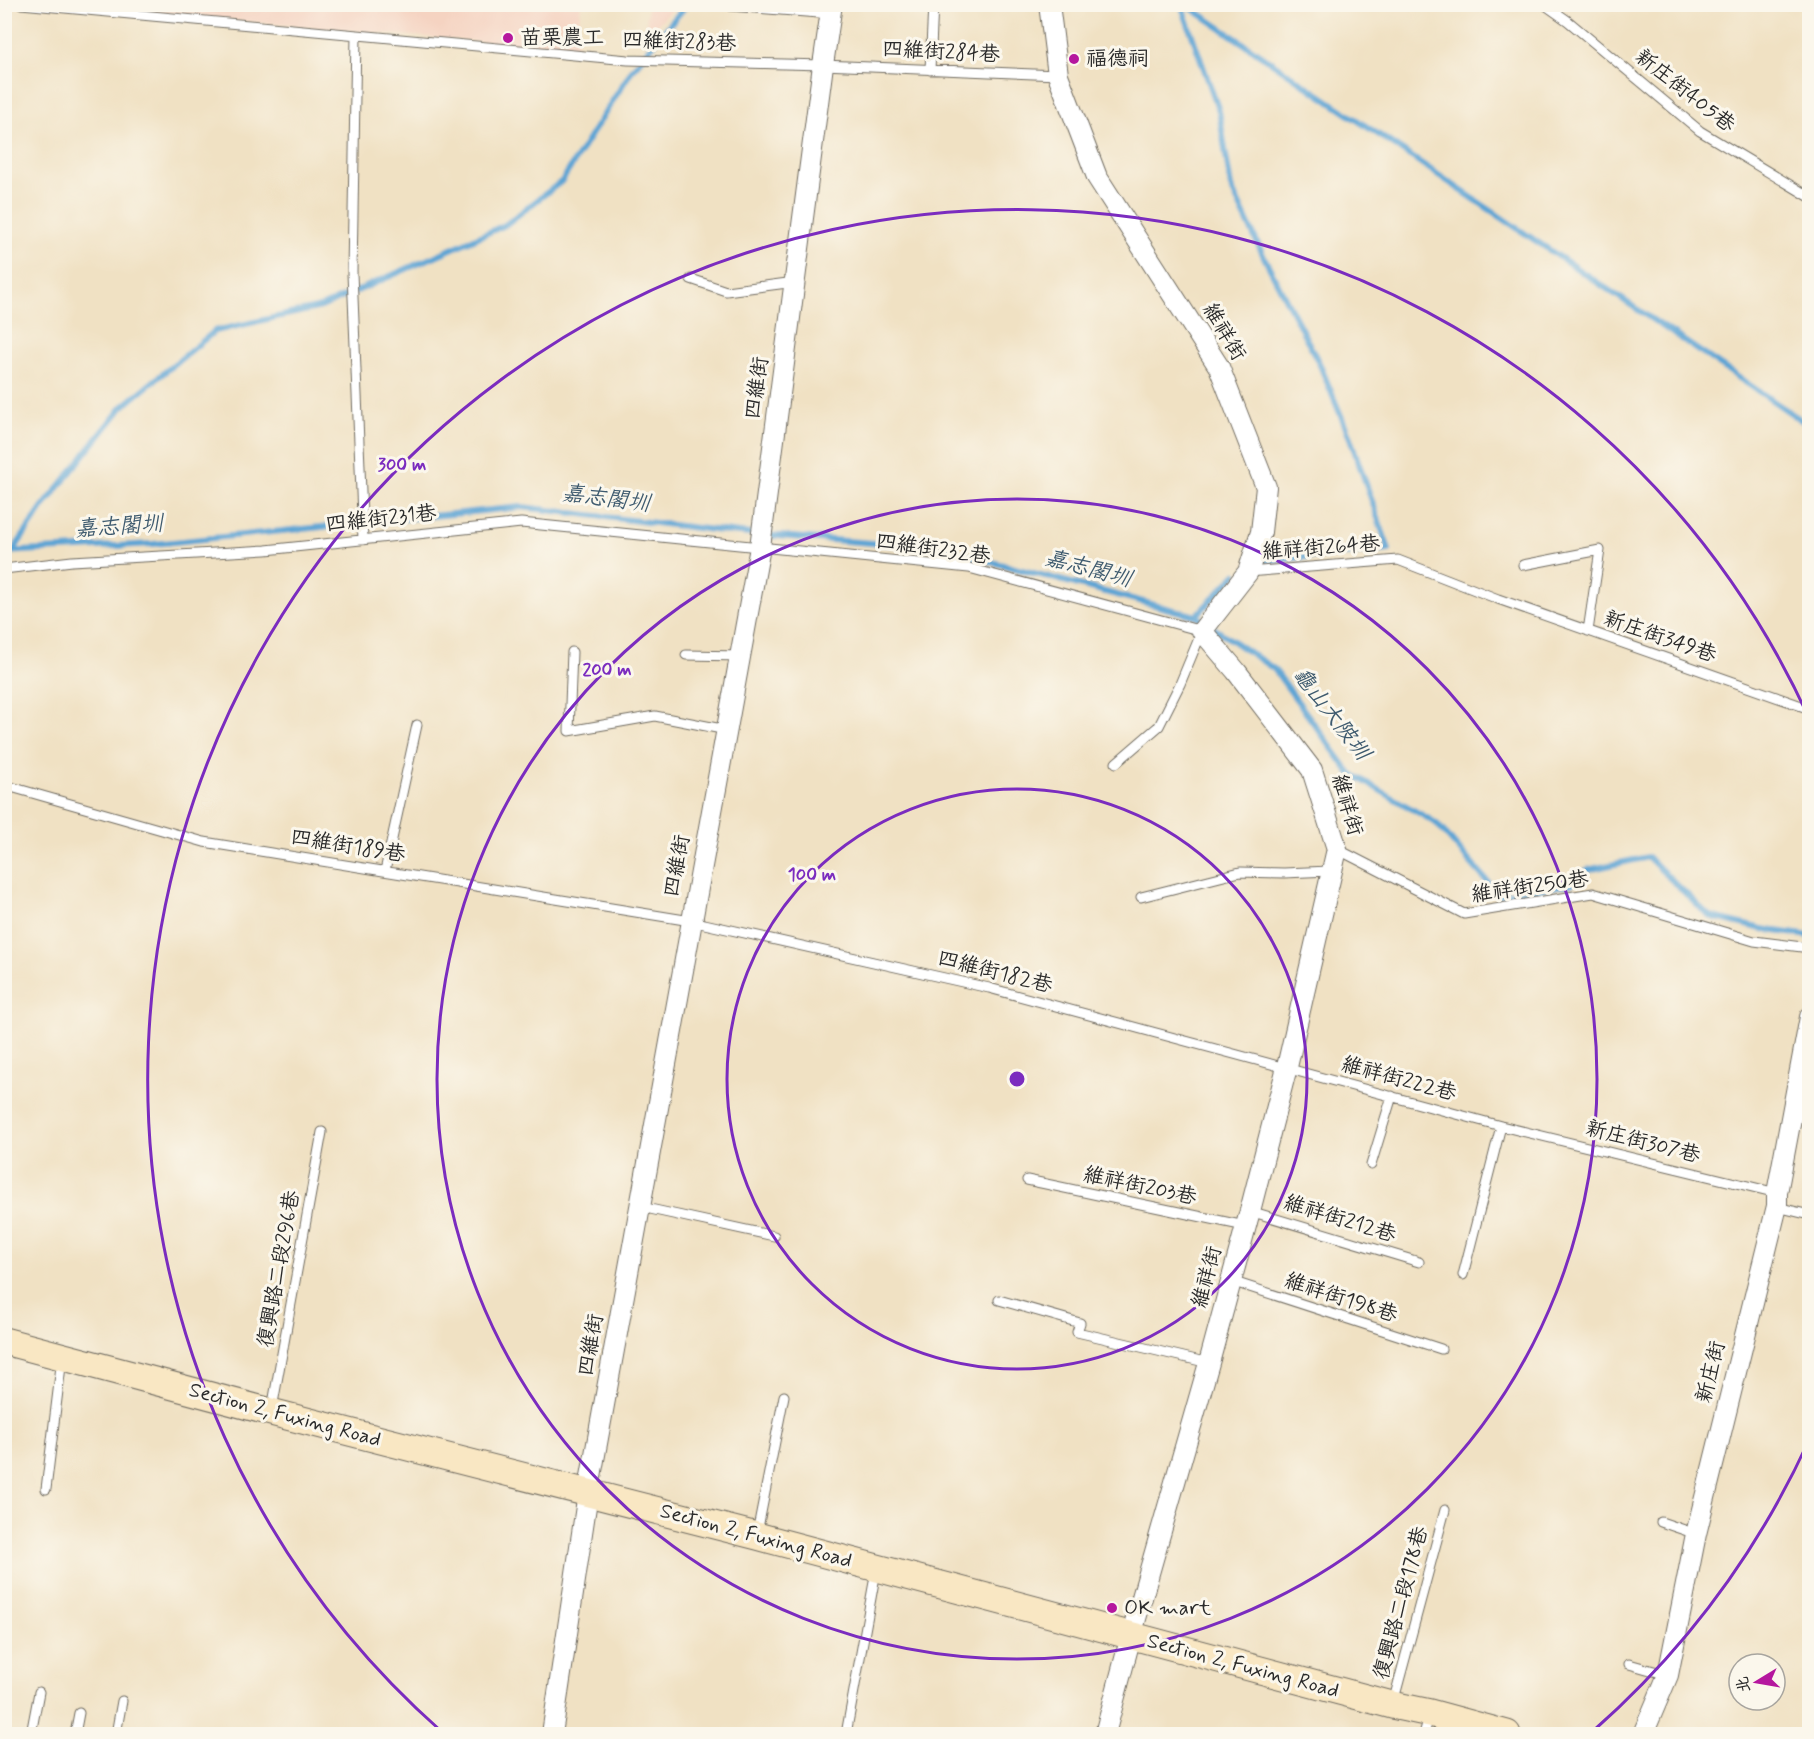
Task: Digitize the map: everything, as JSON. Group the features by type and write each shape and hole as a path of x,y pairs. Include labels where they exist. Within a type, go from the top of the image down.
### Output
{"street":[{"name":"維祥街","path":"1049,4 1058,75 1097,177 1219,367 1266,487 1261,532 1248,572 1202,631 1236,671 1312,770 1337,849 1330,871 1287,1067 1248,1219 1105,1734"},
{"name":"四維街","path":"552,1734 588,1493 760,547 832,9"},
{"name":"新庄街","path":"1643,1734 1668,1675 1696,1534 1777,1200 1809,1022"},
{"name":"Section 2, Fuxing Road","path":"4,1341 757,1536 1392,1705 1427,1724 1506,1734"}],"lane":[{"name":"四維街283巷","path":"21,4 628,60 823,64"},
{"path":"930,70 933,4"},
{"name":"新庄街405巷","path":"1544,4 1568,21 1700,131 1809,197"},
{"path":"730,6 832,9"},
{"path":"356,35 352,273 363,540"},
{"name":"四維街284巷","path":"823,64 1058,75"},
{"path":"691,279 726,291 795,282"},
{"name":"四維街231巷","path":"4,569 72,561 266,550 521,523 760,547"},
{"name":"四維街232巷","path":"760,547 969,568 1202,631"},
{"path":"1523,565 1600,550 1588,631"},
{"name":"維祥街264巷","path":"1248,572 1398,560 1498,599"},
{"name":"新庄街349巷","path":"1498,599 1809,709"},
{"path":"1116,763 1159,726 1180,684 1202,631"},
{"path":"572,652 568,731 655,716 727,729"},
{"path":"686,655 741,656"},
{"path":"384,871 417,725"},
{"name":"四維街189巷","path":"4,786 204,842 691,921"},
{"name":"維祥街250巷","path":"1337,849 1464,915 1593,893 1754,942 1809,948"},
{"path":"1141,897 1240,872 1330,871"},
{"name":"四維街182巷","path":"691,921 989,988 1287,1067"},
{"name":"維祥街222巷","path":"1287,1067 1502,1126"},
{"path":"1371,1165 1392,1096"},
{"path":"1463,1275 1502,1126"},
{"name":"新庄街307巷","path":"1502,1126 1777,1200 1809,1215"},
{"name":"復興路二段296巷","path":"271,1412 322,1132"},
{"name":"維祥街203巷","path":"1027,1180 1248,1219"},
{"path":"641,1207 774,1236"},
{"name":"維祥街212巷","path":"1248,1219 1419,1262"},
{"name":"維祥街198巷","path":"1231,1281 1441,1349"},
{"path":"999,1300 1080,1323 1077,1332 1209,1363"},
{"path":"46,1490 62,1356"},
{"path":"757,1536 784,1396"},
{"name":"復興路二段178巷","path":"1392,1705 1444,1510"},
{"path":"1661,1522 1696,1534"},
{"path":"846,1734 876,1568"},
{"path":"1629,1664 1668,1675"},
{"path":"31,1734 39,1692"},
{"path":"116,1734 122,1701"},
{"path":"75,1734 79,1713"}],"shaded area":[{"name":"苗栗農工","path":"49,5 581,5 576,50"},
{"name":"苗栗農工","path":"648,5 677,5 645,37"}],"waterway":[{"path":"13,551 43,507 122,407 215,331 321,307 505,225 562,181 632,70 687,4"},
{"path":"1181,4 1219,111 1231,187 1320,365 1349,435 1389,550 1256,563"},
{"path":"1185,4 1810,426"},
{"name":"嘉志閣圳","path":"4,552 153,544 522,507 739,533 939,548 1196,616 1274,669 1350,773 1436,823 1499,895 1571,884 1587,870 1648,857 1709,916 1762,929 1810,936"},
{"path":"1196,616 1236,574"}],"place":[{"name":"苗栗農工","path":"508,38"},
{"name":"福德祠","path":"1074,59"},
{"name":"OK mart","path":"1112,1608"}],"water label":[{"name":"龜山大陂圳","path":"1331,714"}]}
